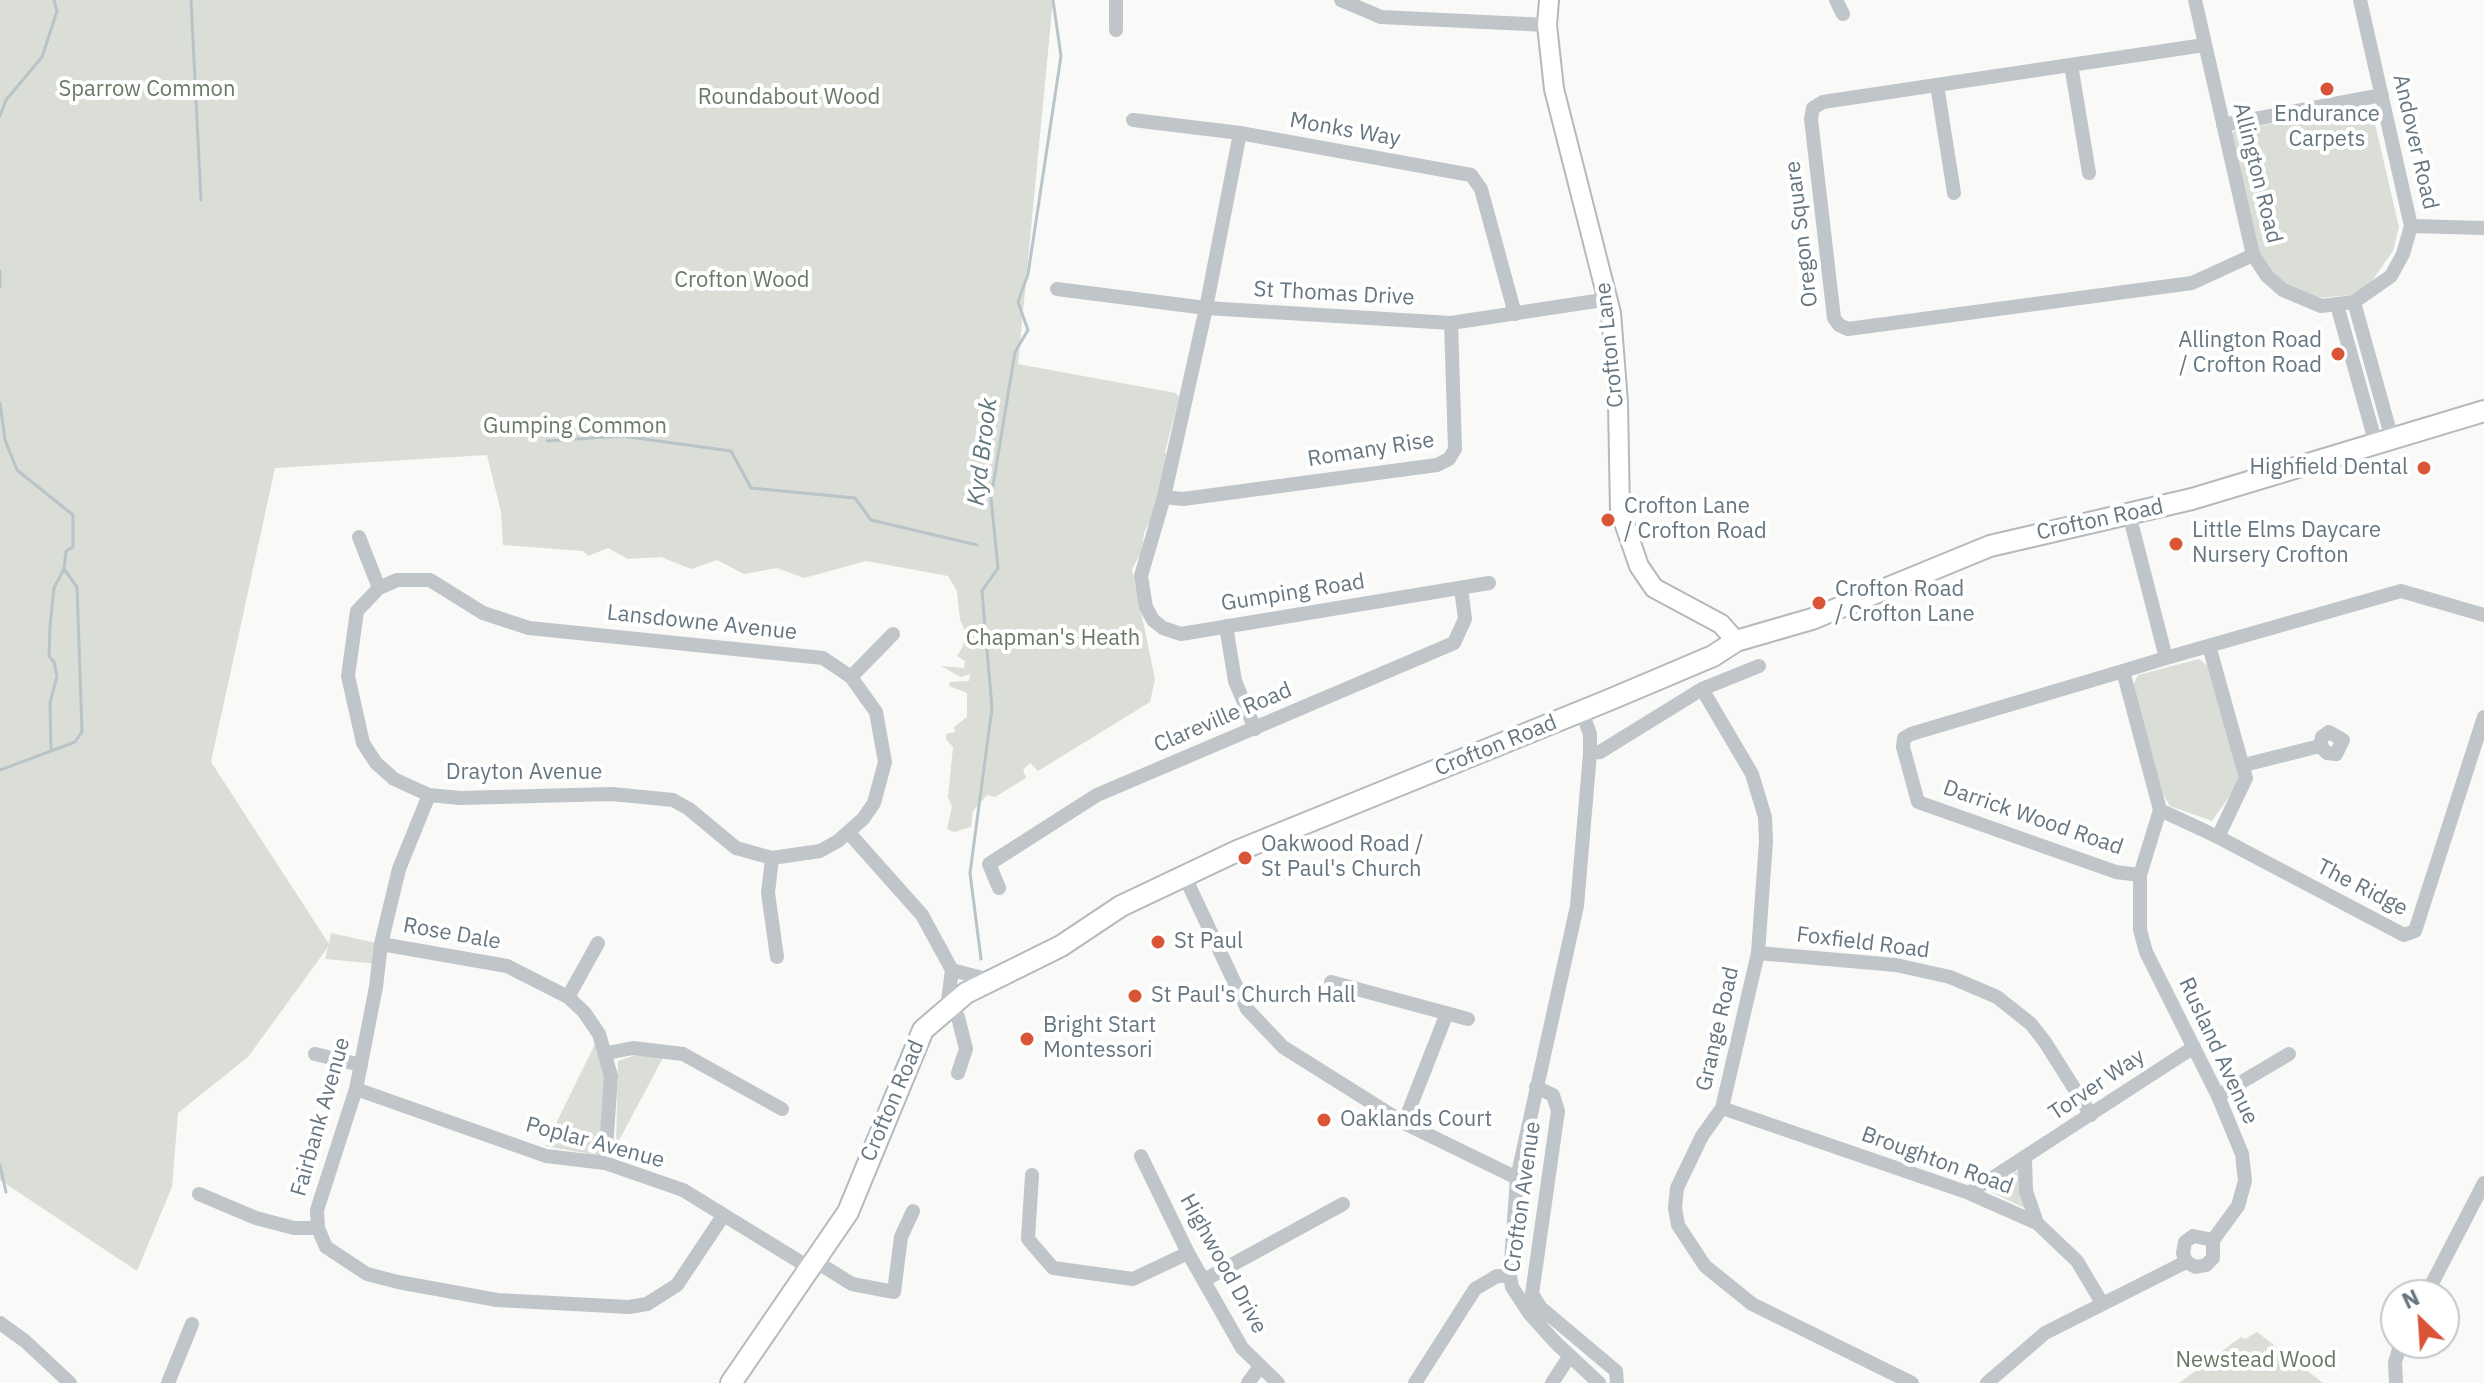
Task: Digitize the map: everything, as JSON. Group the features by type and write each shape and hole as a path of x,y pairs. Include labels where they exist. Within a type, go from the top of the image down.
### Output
{"main road":[{"name":"Crofton Road","path":"731,1383 848,1212 923,1030 950,1005 990,980 1061,946 1121,906 1184,875 1713,656 1736,641 1812,619 1990,546 2129,514 2484,411"}],"street":[{"path":"1116,0 1116,30"},
{"path":"1341,0 1381,17 1547,25"},
{"name":"Crofton Lane","path":"1549,0 1547,25 1554,89 1609,299 1618,403 1617,487 1620,511 1639,566 1654,588 1721,624 1736,641"},
{"name":"Allington Road","path":"2195,0 2253,255 2267,276 2283,290 2305,302 2337,305"},
{"name":"Andover Road","path":"2337,305 2354,302 2391,276 2403,254 2411,226 2360,0"},
{"name":"Oregon Square","path":"2204,45 1823,102 1813,108 1811,119 1834,318 1839,325 1848,329 2192,283 2253,255"},
{"path":"2071,65 2089,173"},
{"path":"1937,85 1954,193"},
{"path":"2223,125 2382,95"},
{"path":"1133,120 1240,133 1206,308 1164,497"},
{"name":"Monks Way","path":"1240,133 1471,175 1481,189 1515,314"},
{"path":"2411,226 2484,228"},
{"name":"St Thomas Drive","path":"1057,289 1206,308 1451,323 1609,299"},
{"path":"2354,302 2384,442"},
{"path":"2337,305 2384,442"},
{"name":"Romany Rise","path":"1164,497 1183,499 1437,465 1449,459 1455,449 1451,323"},
{"name":"Gumping Road","path":"1164,497 1141,576 1146,607 1163,628 1181,634 1489,583"},
{"path":"2129,514 2166,658"},
{"path":"359,537 379,588"},
{"name":"Lansdowne Avenue","path":"379,588 397,580 430,580 483,613 529,628 823,658 851,677 876,712 885,762 874,803 849,833"},
{"name":"Drayton Avenue","path":"379,588 357,611 348,676 363,743 376,763 394,779 429,795 460,798 612,794 673,800 689,809 736,848 772,858 820,851 849,833"},
{"name":"Clareville Road","path":"999,888 989,864 1097,795 1454,643 1465,619 1461,588"},
{"path":"2209,646 2244,765 2243,791 2218,837 2160,810 2123,671 2166,658 2401,591 2484,615"},
{"path":"1226,626 1235,681 1255,729"},
{"path":"851,677 893,634"},
{"path":"1590,753 1600,752 1702,689 1759,666"},
{"name":"Darrick Wood Road","path":"2123,671 1911,734 1904,738 1903,747 1918,802 2116,872 2140,875"},
{"name":"Grange Road","path":"1702,689 1752,774 1765,817 1758,953 1722,1108 1702,1136 1677,1188 1675,1208 1689,1246 1705,1266 1752,1304 1912,1383"},
{"name":"Crofton Avenue","path":"1582,712 1590,734 1590,753 1577,906 1517,1178 1510,1276 1520,1300 1569,1357 1599,1383"},
{"name":"The Ridge","path":"2218,837 2404,935 2415,931 2484,717"},
{"path":"2244,765 2320,746"},
{"name":"Fairbank Avenue","path":"429,795 399,869 381,944 356,1089 317,1210 318,1228 326,1247 367,1274 398,1282 497,1300 629,1307 647,1304 677,1285 723,1216"},
{"name":"Rusland Avenue","path":"1987,1383 2045,1333 2186,1262 2183,1253 2185,1242 2193,1236 2213,1240 2238,1206 2245,1181 2242,1154 2218,1096 2146,952 2140,930 2140,875 2160,810"},
{"path":"849,833 922,915 952,970 947,997 958,1017 966,1049 958,1073"},
{"path":"772,858 768,893 777,957"},
{"path":"1184,875 1247,1009 1283,1047 1404,1123 1517,1178"},
{"path":"568,997 598,943"},
{"name":"Rose Dale","path":"381,944 507,966 568,997 590,1021 607,1053 611,1076 605,1163"},
{"name":"Foxfield Road","path":"1758,953 1896,965 1950,977 1997,997 2038,1033 2091,1115"},
{"path":"952,970 990,980"},
{"path":"1331,982 1468,1019"},
{"path":"1404,1123 1447,1013"},
{"name":"Torver Way","path":"1969,1193 2025,1160 2194,1047"},
{"path":"607,1053 633,1048 683,1054 782,1109"},
{"path":"315,1054 361,1065"},
{"path":"2218,1096 2289,1054"},
{"name":"Crofton Avenue","path":"1536,1087 1553,1095 1558,1111 1532,1294 1541,1308 1616,1371 1617,1383"},
{"name":"Poplar Avenue","path":"356,1089 546,1156 605,1163 683,1190 723,1216 852,1284 894,1292 901,1237 913,1211"},
{"name":"Broughton Road","path":"1722,1108 1969,1193 2037,1223 2077,1261 2102,1303"},
{"name":"Highwood Drive","path":"1141,1156 1188,1253 1206,1279 1242,1348 1259,1368 1278,1383"},
{"path":"2025,1160 2026,1191 2037,1223"},
{"path":"1032,1175 1028,1239 1053,1268 1133,1279 1188,1253"},
{"path":"2434,1279 2484,1183"},
{"path":"199,1194 256,1218 294,1228 318,1228"},
{"path":"1206,1279 1343,1204"},
{"path":"1415,1383 1475,1289 1497,1276 1510,1276"},
{"path":"0,1323 25,1341 70,1383"},
{"path":"168,1383 192,1324"},
{"path":"1552,1383 1569,1357"},
{"path":"2396,1359 2396,1383"},
{"path":"1248,1383 1259,1368"}],"green space":[{"name":"Crofton Wood","path":"0,0 1053,0 1018,364 1176,393 1179,398 1165,452 1170,460 1156,509 1144,533 1142,551 1132,569 1155,679 1150,702 1038,771 1030,763 1023,770 1026,778 995,797 987,795 973,811 971,827 954,832 947,829 952,807 948,797 953,747 946,734 955,732 954,727 967,717 967,693 949,686 950,682 969,681 970,674 961,677 941,666 964,668 965,661 957,656 963,646 965,631 960,620 957,591 948,576 866,561 804,578 777,568 744,574 717,560 691,569 661,557 628,559 608,548 588,556 583,551 503,545 501,512 487,455 275,468 211,762 329,944 331,933 381,944 379,964 325,959 328,947 248,1057 178,1113 172,1187 137,1271 0,1180"},
{"path":"2364,106 2372,111 2399,227 2393,251 2369,285 2351,295 2304,299 2282,289 2254,253 2228,137 2234,131"},
{"path":"2199,659 2209,667 2238,770 2238,784 2212,821 2170,806 2163,794 2133,685 2138,675"},
{"path":"597,1040 606,1076 601,1156 545,1146"},
{"path":"642,1053 664,1056 616,1146 618,1061"},
{"path":"2019,1170 2029,1210 1987,1190"},
{"name":"Newstead Wood","path":"2257,1332 2323,1383 2179,1383 2241,1337 2245,1339"}],"waterway":[{"path":"0,116 6,100 42,57 57,11 54,0"},
{"path":"191,0 201,200"},
{"name":"Kyd Brook","path":"981,959 970,873 992,708 982,591 998,568 991,498 1015,352 1028,330 1018,302 1028,274 1061,56 1053,0"},
{"path":"0,271 0,287"},
{"path":"0,403 5,440 17,470 73,515 73,547 66,551 64,569 77,587 82,732 75,742 0,770"},
{"path":"547,441 622,436 731,451 751,488 855,498 871,520 977,545"},
{"path":"51,751 50,703 57,676 54,662 49,656 50,626 54,588 64,569"},
{"path":"0,1165 6,1192"}],"place":[{"name":"Endurance Carpets","path":"2327,89"},
{"name":"Allington Road / Crofton Road","path":"2338,354"},
{"name":"Highfield Dental","path":"2424,468"},
{"name":"Crofton Lane / Crofton Road","path":"1608,520"},
{"name":"Little Elms Daycare Nursery Crofton","path":"2176,544"},
{"name":"Crofton Road / Crofton Lane","path":"1819,603"},
{"name":"Oakwood Road / St Paul's Church","path":"1245,858"},
{"name":"St Paul","path":"1158,942"},
{"name":"St Paul's Church Hall","path":"1135,996"},
{"name":"Bright Start Montessori","path":"1027,1039"},
{"name":"Oaklands Court","path":"1324,1120"}],"park label":[{"name":"Sparrow Common","path":"147,90"},
{"name":"Roundabout Wood","path":"789,98"},
{"name":"Gumping Common","path":"575,427"},
{"name":"Chapman's Heath","path":"1053,639"}]}
